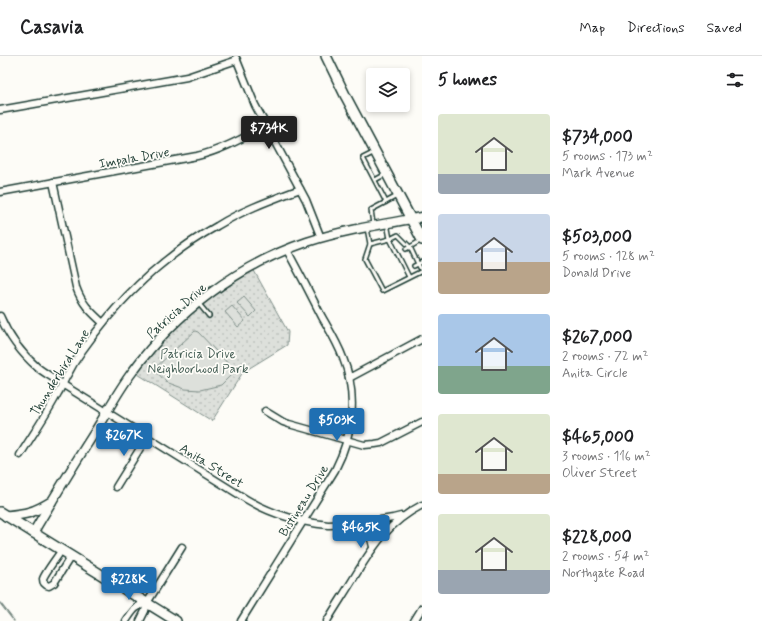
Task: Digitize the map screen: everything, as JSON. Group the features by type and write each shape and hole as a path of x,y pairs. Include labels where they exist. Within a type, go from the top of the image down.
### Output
{"main road":[{"path":"326,56 337,80 422,240"},
{"path":"3,514 32,513 51,502"},
{"path":"3,514 176,621"}],"street":[{"path":"0,110 181,78 202,72 236,58 255,105 300,189 321,238"},
{"name":"Impala Drive","path":"0,192 208,154 266,126"},
{"path":"53,182 76,286 81,300 103,323"},
{"name":"Thunderbird Lane","path":"20,455 82,351 120,303 146,277 172,256 217,225 243,212 300,189"},
{"name":"Patricia Drive","path":"33,533 133,371 174,323 198,302 256,264 287,250 321,238 387,223 422,217"},
{"name":"Bistineau Drive","path":"241,621 335,470 347,440 351,425 352,396 345,364 340,351 287,250"},
{"name":"Anita Street","path":"0,316 10,336 23,354 37,367 254,504 277,514 303,522 336,525 354,525 406,514"},
{"path":"349,378 422,339"},
{"path":"264,411 289,424 364,444 381,443 422,422"},
{"path":"116,488 146,437"},
{"path":"327,621 373,547 389,529 406,514 422,505"},
{"path":"354,525 359,526 367,532 372,540 373,547"},
{"path":"140,621 147,603 182,547"},
{"path":"61,551 43,577 46,585 49,586 54,584 71,556"},
{"path":"126,621 135,608 147,603"},
{"path":"414,621 422,608"}],"lane":[{"path":"375,152 363,158 386,202"},
{"path":"375,180 387,174"},
{"path":"370,244 390,239 398,235 410,247 420,263 422,271 382,291 366,259 370,244 371,210 398,196"},
{"path":"387,223 390,239 404,263 409,277"},
{"path":"406,249 422,240"},
{"path":"408,254 413,252"},
{"path":"411,259 415,257"},
{"path":"414,266 420,263"},
{"path":"198,302 209,316"}],"green space":[{"name":"Patricia Drive Neighborhood Park","path":"252,267 288,332 287,345 243,372 212,421 133,371 198,303"},
{"path":"244,297 256,311 250,317 237,303"},
{"path":"232,306 245,321 238,327 225,312"},
{"path":"195,331 198,332 235,371 221,385 200,390 185,389 166,382 154,369"}],"waterway":[{"path":"0,603 14,621"}]}
